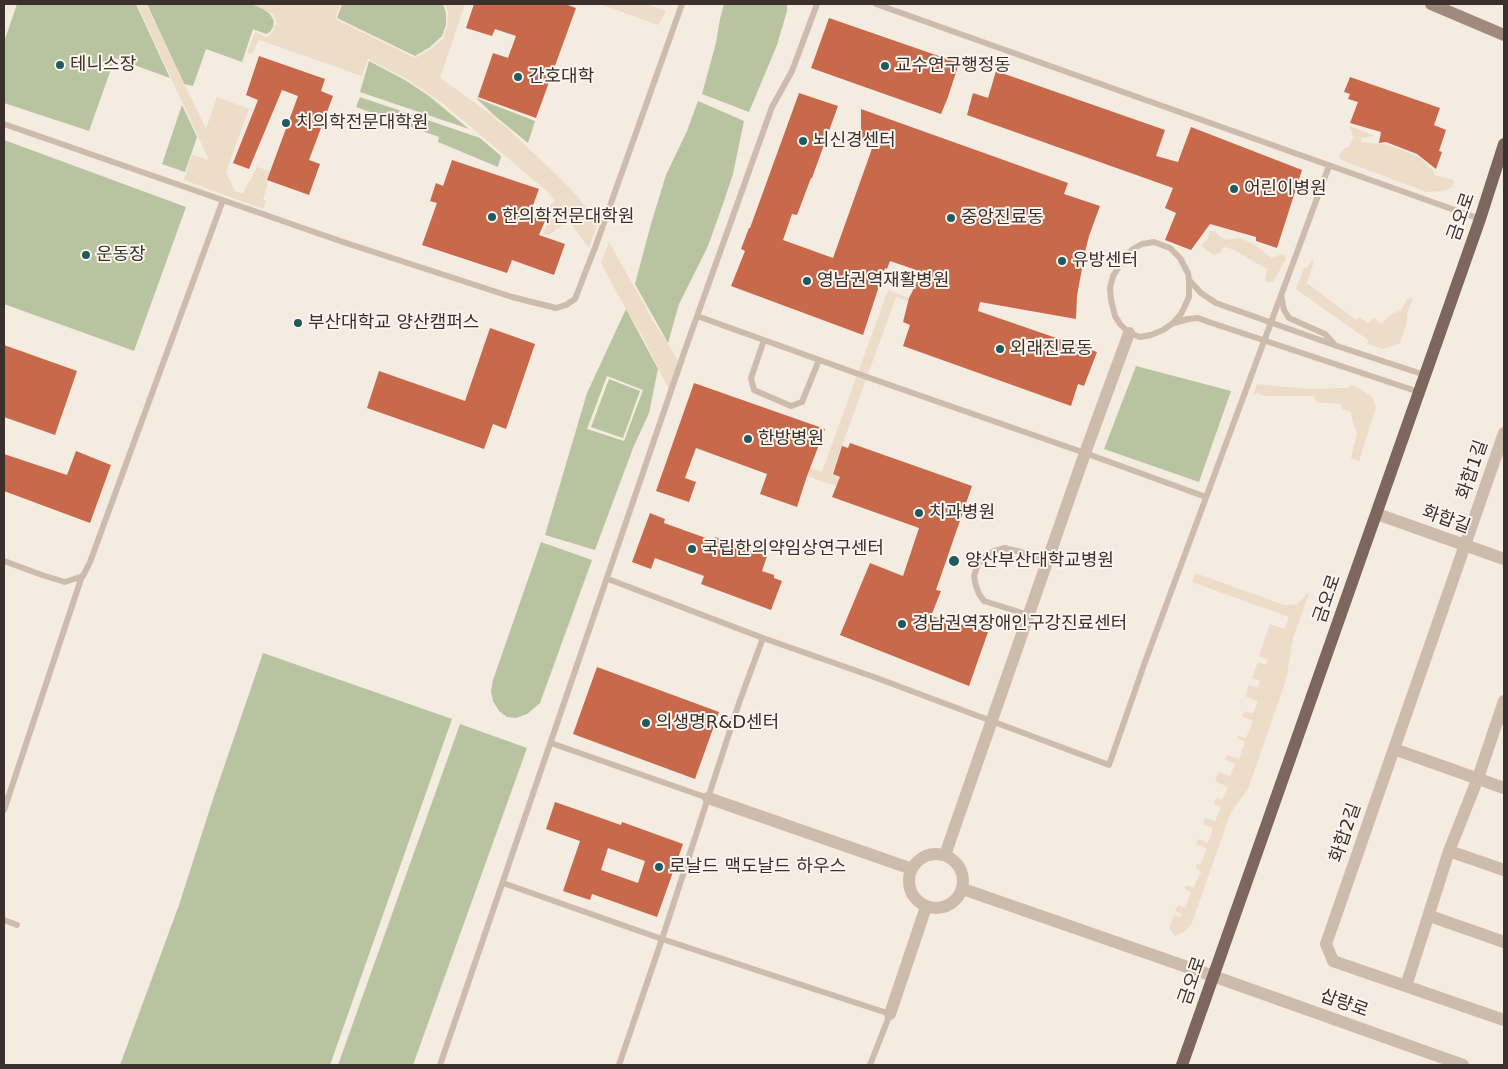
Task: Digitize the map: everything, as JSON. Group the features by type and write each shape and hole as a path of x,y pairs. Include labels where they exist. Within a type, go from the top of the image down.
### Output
{"main road":[{"path":"1431,4 1504,34"},
{"name":"금오로","path":"1182,1065 1426,375 1504,144"}],"street":[{"path":"945,855 1085,453 1129,333"},
{"name":"화합1길","path":"1465,545 1504,434"},
{"name":"화합길","path":"1377,514 1504,560"},
{"name":"화합2길","path":"1465,545 1326,944 1333,960 1504,1020"},
{"path":"1406,986 1430,916 1449,851 1502,714 1504,701"},
{"path":"1394,749 1504,788"},
{"path":"708,798 912,869"},
{"path":"1449,851 1504,870"},
{"path":"930,854 945,855 953,859 963,872 963,889 959,897 952,904 944,908 926,907 918,902 909,887 912,869 916,862 930,854"},
{"name":"삽량로","path":"963,889 1463,1065"},
{"path":"890,1014 926,907"},
{"path":"1430,916 1504,942"}],"lane":[{"path":"4,124 343,242 512,297 556,308 566,305 575,298 682,4"},
{"path":"440,1065 697,316 772,108 792,71 817,4"},
{"path":"876,4 1480,219"},
{"path":"608,579 1109,765 1145,662 1329,166"},
{"path":"4,810 82,576 90,562 223,200"},
{"path":"1154,242 1170,248 1184,264 1189,280 1189,296 1173,323 1163,330 1140,337 1129,333 1115,316 1110,288 1114,276 1119,266 1133,249 1142,244 1154,242"},
{"path":"1189,280 1201,293 1216,304 1426,375"},
{"path":"1281,295 1284,310 1289,318 1325,334 1337,346"},
{"path":"697,316 1206,497"},
{"path":"1173,323 1198,318 1420,392"},
{"path":"764,340 751,378 754,390 791,406 802,402 819,360"},
{"path":"1029,615 984,601 979,594 974,576 978,564 994,550 1004,548 1021,552 1047,563"},
{"path":"4,561 65,582 82,576"},
{"path":"619,1065 739,703 763,638"},
{"path":"551,743 708,798"},
{"path":"503,883 662,939 890,1014 870,1065"},
{"path":"4,920 17,925"}],"green space":[{"name":"테니스장","path":"17,4 136,4 170,78 115,58 89,131 4,103 4,42"},
{"path":"147,4 251,4 261,7 270,14 274,21 270,32 266,34 253,29 242,62 206,49 193,86 184,84"},
{"path":"342,4 443,4 446,13 446,25 442,36 430,47 415,56 337,18"},
{"path":"724,4 787,4 787,11 777,45 749,112 702,94"},
{"path":"369,61 405,80 429,96 469,129 360,92"},
{"path":"360,97 480,138 501,156 498,167 438,142 439,137 356,107"},
{"path":"476,98 535,121 528,143 495,116"},
{"path":"698,101 744,121 733,174 724,201 708,246 679,304 668,343 635,284 666,175 687,131"},
{"path":"182,105 197,137 185,172 162,164"},
{"name":"운동장","path":"4,140 186,207 134,351 4,304"},
{"path":"626,309 658,369 649,413 633,448 595,550 545,535 587,393","holes":["607,376 643,390 624,441 587,429"]},
{"path":"1136,366 1231,391 1199,482 1104,449"},
{"path":"609,379 640,391 623,438 591,427"},
{"path":"541,542 592,560 540,703 527,714 516,718 507,717 499,711 493,701 491,691 493,680"},
{"path":"263,653 452,719 330,1065 120,1065 179,905"},
{"path":"460,724 527,748 413,1065 338,1065"}],"shaded area":[{"path":"137,4 146,4 206,129 217,97 249,109 226,172 235,191 243,194 257,167 270,171 266,182 268,182 263,200 266,201 263,209 184,180 192,155 209,160"},
{"path":"252,4 340,4 335,19 415,58 443,39 447,26 448,12 445,4 465,4 440,78 507,128 579,198 597,225 589,248 569,221 548,235 543,234 548,221 539,216 555,201 547,191 446,106 409,80 368,59 362,76 259,40 252,54 247,53 255,32 266,37 271,34 277,23 273,14"},
{"path":"600,4 646,4 666,11 658,25"},
{"path":"1350,126 1375,136 1361,138 1361,142 1384,144 1420,158 1434,171 1434,175 1454,180 1452,187 1443,191 1427,192 1341,160 1340,153 1349,147 1353,138"},
{"path":"1210,231 1215,231 1226,240 1240,238 1255,245 1272,258 1284,254 1286,259 1273,282 1265,281 1267,269 1232,249 1224,247 1221,252 1214,255 1201,246 1208,238"},
{"path":"609,242 652,319 678,360 669,390 644,339 601,263"},
{"path":"1312,260 1314,261 1307,283 1356,320 1359,317 1368,323 1374,318 1381,324 1392,314 1401,310 1407,299 1413,298 1400,343 1383,349 1367,344 1368,340 1296,289 1304,268 1308,267"},
{"path":"888,290 909,298 908,301 896,297 832,473 840,477 836,486 807,476 810,468 822,472"},
{"path":"1257,384 1307,389 1348,388 1351,385 1372,397 1376,407 1359,461 1351,459 1357,433 1351,412 1342,409 1341,404 1317,402 1314,396 1267,396 1254,393"},
{"path":"1195,573 1284,605 1297,604 1310,591 1293,638 1286,680 1248,789 1231,812 1191,925 1184,932 1175,936 1169,928 1174,915 1180,917 1182,914 1175,911 1178,905 1185,908 1191,892 1185,889 1186,885 1194,888 1201,871 1196,868 1197,864 1200,865 1207,849 1196,844 1198,839 1208,843 1213,828 1203,824 1205,818 1215,821 1221,807 1214,804 1216,798 1222,800 1228,787 1215,781 1219,772 1230,776 1235,764 1225,760 1227,755 1239,759 1245,742 1237,738 1238,736 1246,738 1253,721 1242,716 1245,711 1253,714 1258,701 1245,696 1249,685 1258,688 1260,681 1252,678 1258,662 1266,665 1268,660 1259,656 1270,624 1285,629 1289,617 1192,582"}],"building":[{"name":"간호대학","path":"474,4 565,4 576,8 536,118 478,97 493,53 508,58 516,36 495,29 492,36 466,28"},
{"name":"교수연구행정동","path":"829,18 959,63 941,114 811,68"},
{"name":"치의학전문대학원","path":"259,56 325,79 321,91 333,96 309,160 320,164 309,195 267,180 298,96 282,90 249,169 233,163 258,100 246,95"},
{"path":"996,71 1165,130 1156,156 1178,162 1191,127 1302,170 1277,248 1256,241 1256,237 1210,224 1191,250 1165,240 1176,213 1165,208 1173,188 967,115 973,93 988,98"},
{"path":"1350,77 1440,108 1434,125 1446,130 1439,151 1442,152 1436,169 1417,154 1386,142 1379,143 1381,132 1350,123 1358,102 1348,99 1350,94 1344,92"},
{"path":"799,93 838,106 797,215 792,214 783,240 833,258 874,143 861,138 861,109 1068,183 1064,194 1100,206 1085,252 1077,296 1076,319 980,302 978,311 1097,352 1084,386 1078,384 1071,406 903,346 910,325 903,322 909,298 922,272 890,261 887,269 885,268 863,335 731,286 745,251 741,249"},
{"name":"한의학전문대학원","path":"452,160 539,189 529,216 545,221 539,235 565,244 554,275 512,260 507,273 422,245 437,203 430,201 436,183 443,186"},
{"path":"490,328 535,344 506,429 493,424 484,449 367,408 379,371 465,401"},
{"path":"4,345 77,371 55,435 4,417"},
{"name":"한방병원","path":"694,383 825,429 797,507 760,494 767,474 696,448 685,478 696,482 689,502 656,491"},
{"path":"850,443 972,486 936,590 941,591 931,616 988,632 969,686 840,635 870,563 903,576 919,528 832,497 840,477 833,474 842,446 848,448"},
{"path":"76,451 111,465 90,523 4,491 4,454 67,475"},
{"name":"국립한의약임상연구센터","path":"650,513 665,519 664,523 714,541 715,537 767,556 762,571 774,575 774,578 782,581 771,610 701,584 704,576 655,558 651,569 632,562"},
{"name":"의생명R&D센터","path":"597,667 719,712 695,779 573,734"},
{"path":"555,802 621,825 622,822 683,844 657,917 592,894 590,900 563,891 580,841 546,829","holes":["608,848 645,861 638,883 601,870"]}],"place":[{"name":"테니스장","path":"60,65"},
{"name":"교수연구행정동","path":"885,66"},
{"name":"간호대학","path":"518,77"},
{"name":"치의학전문대학원","path":"286,123"},
{"name":"뇌신경센터","path":"803,141"},
{"name":"어린이병원","path":"1234,189"},
{"name":"한의학전문대학원","path":"492,217"},
{"name":"중앙진료동","path":"951,218"},
{"name":"운동장","path":"86,255"},
{"name":"유방센터","path":"1062,261"},
{"name":"영남권역재활병원","path":"807,281"},
{"name":"부산대학교 양산캠퍼스","path":"298,323"},
{"name":"외래진료동","path":"1000,349"},
{"name":"한방병원","path":"748,439"},
{"name":"치과병원","path":"919,513"},
{"name":"국립한의약임상연구센터","path":"692,549"},
{"name":"양산부산대학교병원","path":"954,561"},
{"name":"경남권역장애인구강진료센터","path":"902,624"},
{"name":"의생명R&D센터","path":"646,723"},
{"name":"로날드 맥도날드 하우스","path":"659,867"}]}
